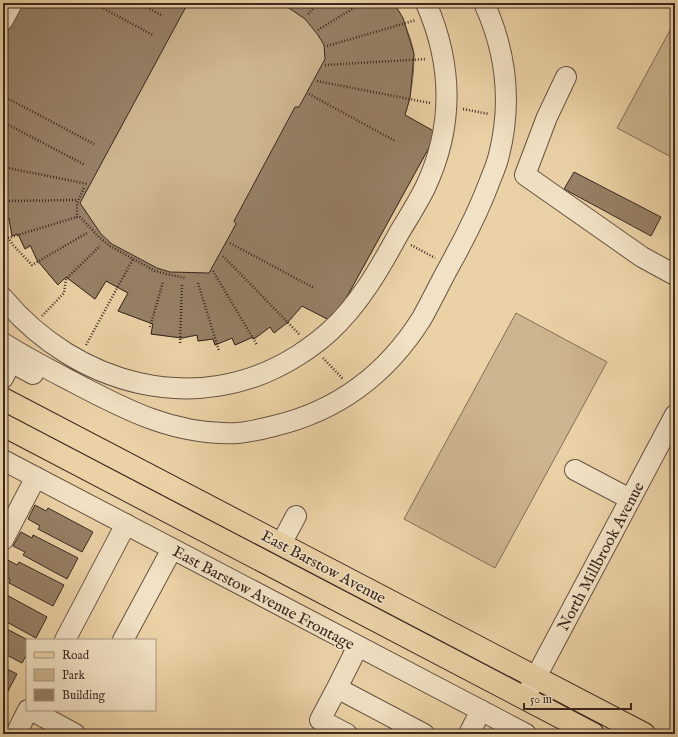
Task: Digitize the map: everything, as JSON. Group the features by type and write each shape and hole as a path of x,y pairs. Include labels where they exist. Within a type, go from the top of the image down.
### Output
{"main road":[{"name":"East Barstow Avenue","path":"3,399 644,734"},
{"name":"East Barstow Avenue","path":"3,425 593,734"}],"street":[{"path":"3,20 12,3"},
{"path":"3,343 68,380 128,411 172,426 209,432 237,433 275,426 313,414 335,404 355,391 390,360 411,334 422,317 475,216 499,157 506,117 504,64 493,26 484,3"},
{"path":"3,298 16,314 55,347 78,361 105,373 142,384 169,388 194,389 237,383 263,375 312,347 330,332 374,277 424,189 432,172 441,143 447,106 446,75 443,58 429,9"},
{"path":"525,175 547,117 566,77"},
{"path":"499,157 642,258 675,275"},
{"path":"3,378 11,362 62,390 78,361"},
{"name":"North Millbrook Avenue","path":"524,698 675,415"},
{"name":"East Barstow Avenue Frontage","path":"3,460 526,734"},
{"path":"575,470 630,499"},
{"path":"3,540 36,477"},
{"path":"281,544 296,516"},
{"path":"66,639 126,524"},
{"path":"124,639 172,548"},
{"path":"347,734 320,720 358,646"},
{"path":"337,688 424,734"},
{"path":"469,734 481,710"},
{"path":"16,734 29,711"},
{"path":"32,711 68,732"}],"path":[{"path":"93,3 153,35"},
{"path":"140,3 163,16"},
{"path":"308,14 318,3"},
{"path":"318,30 362,3"},
{"path":"327,46 429,9"},
{"path":"325,65 443,58"},
{"path":"317,81 506,117"},
{"path":"309,94 395,141"},
{"path":"3,96 94,144"},
{"path":"3,122 85,165"},
{"path":"3,168 88,184"},
{"path":"77,217 76,211 78,200 84,188"},
{"path":"3,201 78,200"},
{"path":"8,238 80,217 110,246 155,271 186,278"},
{"path":"3,230 8,238 32,265 87,233"},
{"path":"397,237 450,266"},
{"path":"230,243 314,288"},
{"path":"30,327 64,293 66,279 100,246"},
{"path":"223,256 355,391"},
{"path":"78,361 133,259"},
{"path":"213,270 257,345"},
{"path":"150,327 163,282"},
{"path":"198,283 219,351"},
{"path":"180,343 182,285"}],"green space":[{"path":"15,3 394,3 407,29 414,56 412,86 405,115 437,133 333,322 302,306 288,322 274,333 270,327 254,339 253,337 235,345 232,338 215,345 213,339 198,341 197,335 182,338 151,334 153,324 118,311 128,293 106,281 95,299 66,277 58,285 37,260 31,246 25,249 18,234 12,236 9,218"},
{"path":"675,21 675,159 617,128"},
{"path":"516,313 607,362 495,568 404,519"}],"building":[{"path":"15,3 188,3 80,203 101,234 112,244 157,268 170,272 209,273 236,224 234,221 295,107 299,107 325,59 324,45 318,35 305,19 280,3 394,3 403,18 414,54 410,98 405,115 437,133 333,322 302,306 288,322 274,333 270,327 254,339 253,337 235,345 232,338 215,345 213,339 198,341 197,335 182,338 151,334 153,324 118,311 128,293 106,281 95,299 66,277 58,285 37,260 30,245 25,249 18,234 12,236 9,218 3,219 3,26"},
{"path":"574,172 661,217 651,236 564,189"},
{"path":"35,505 46,511 48,508 93,532 82,552 38,529 40,526 28,519"},
{"path":"21,532 32,538 33,535 78,558 67,579 23,555 25,552 13,546"},
{"path":"6,559 17,565 19,562 64,585 53,606 9,583 10,579 3,576 3,565"},
{"path":"3,593 47,617 36,638 3,620"},
{"path":"3,627 26,639 26,656 22,663 3,653"},
{"path":"3,667 17,674 6,695 3,693"}]}
